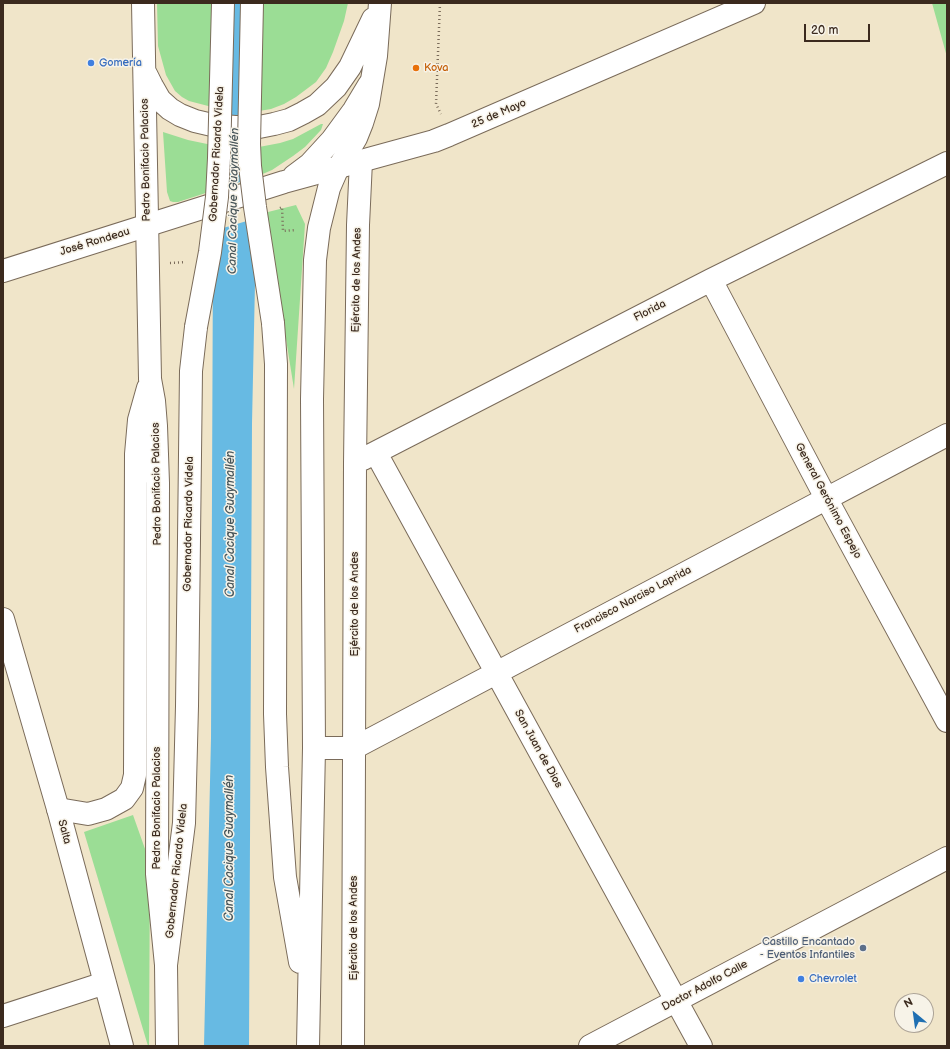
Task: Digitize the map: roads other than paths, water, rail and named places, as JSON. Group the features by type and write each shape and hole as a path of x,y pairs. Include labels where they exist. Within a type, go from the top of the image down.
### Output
{"main road":[{"name":"Pedro Bonifacio Palacios","path":"143,3 150,379 154,400 158,483 157,874 166,965"},
{"name":"Gobernador Ricardo Videla","path":"167,1046 166,965 184,823 192,354 210,252 217,197 223,3"},
{"path":"252,3 249,151 254,201 272,323 276,364 275,714 277,766 285,877 308,1010"},
{"path":"145,71 160,100 170,109 195,121 212,125 259,127 289,120 316,105 336,88 353,61 380,3"},
{"path":"308,1046 314,748 312,398 315,260 319,228 329,188 356,138 368,104 380,3"},
{"name":"25 de Mayo","path":"234,198 284,182 434,141 754,3"},
{"path":"284,182 310,164 322,152 351,115 372,80"},
{"name":"Ejército de los Andes","path":"353,1046 355,463 358,225 362,123"},
{"name":"Florida","path":"355,463 711,280 947,163"},
{"name":"José Rondeau","path":"3,271 234,198"},
{"name":"General Gerónimo Espejo","path":"711,280 826,498 947,721"},
{"path":"58,808 88,814 106,809 124,799 132,788 135,775 136,454 139,420 150,379"},
{"name":"Francisco Narciso Laprida","path":"314,748 354,748 947,435"},
{"name":"San Juan de Dios","path":"376,453 701,1046"},
{"name":"Salta","path":"3,619 58,808 122,1046"},
{"name":"Doctor Adolfo Calle","path":"590,1046 947,858"},
{"path":"3,1016 105,983"}],"water":[{"name":"Canal Cacique Guaymallén","path":"214,3 261,3 252,423 249,1046 204,1046 211,738"}],"place":[{"name":"Gomería","path":"91,63"},
{"name":"Kova","path":"416,68"},
{"name":"Castillo Encantado - Eventos Infantiles","path":"863,948"},
{"name":"Chevrolet","path":"801,979"}]}
